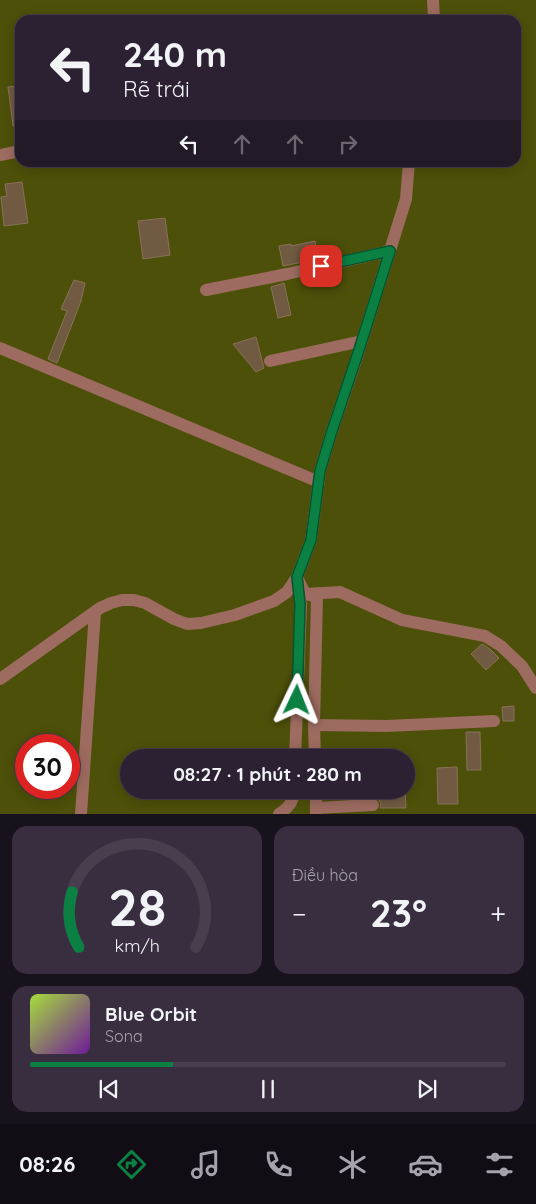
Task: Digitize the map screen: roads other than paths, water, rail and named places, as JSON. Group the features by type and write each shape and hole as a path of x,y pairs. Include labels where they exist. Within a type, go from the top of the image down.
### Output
{"street":[{"path":"433,0 434,15"},
{"path":"0,155 15,152"},
{"path":"0,679 110,603 134,600 146,603 187,624 201,623 234,615 274,601 287,592 297,577 311,540 320,471 406,199 409,167"},
{"path":"206,290 390,251"},
{"path":"270,361 362,341"},
{"path":"0,348 319,482"},
{"path":"297,577 306,594 317,598 314,749"},
{"path":"295,749 300,604 297,577"},
{"path":"306,594 340,592 402,620 486,636 502,646 522,666 536,688"},
{"path":"81,814 95,612"},
{"path":"314,725 387,726 494,721"},
{"path":"279,814 289,807 292,799"},
{"path":"316,811 373,805"}]}
